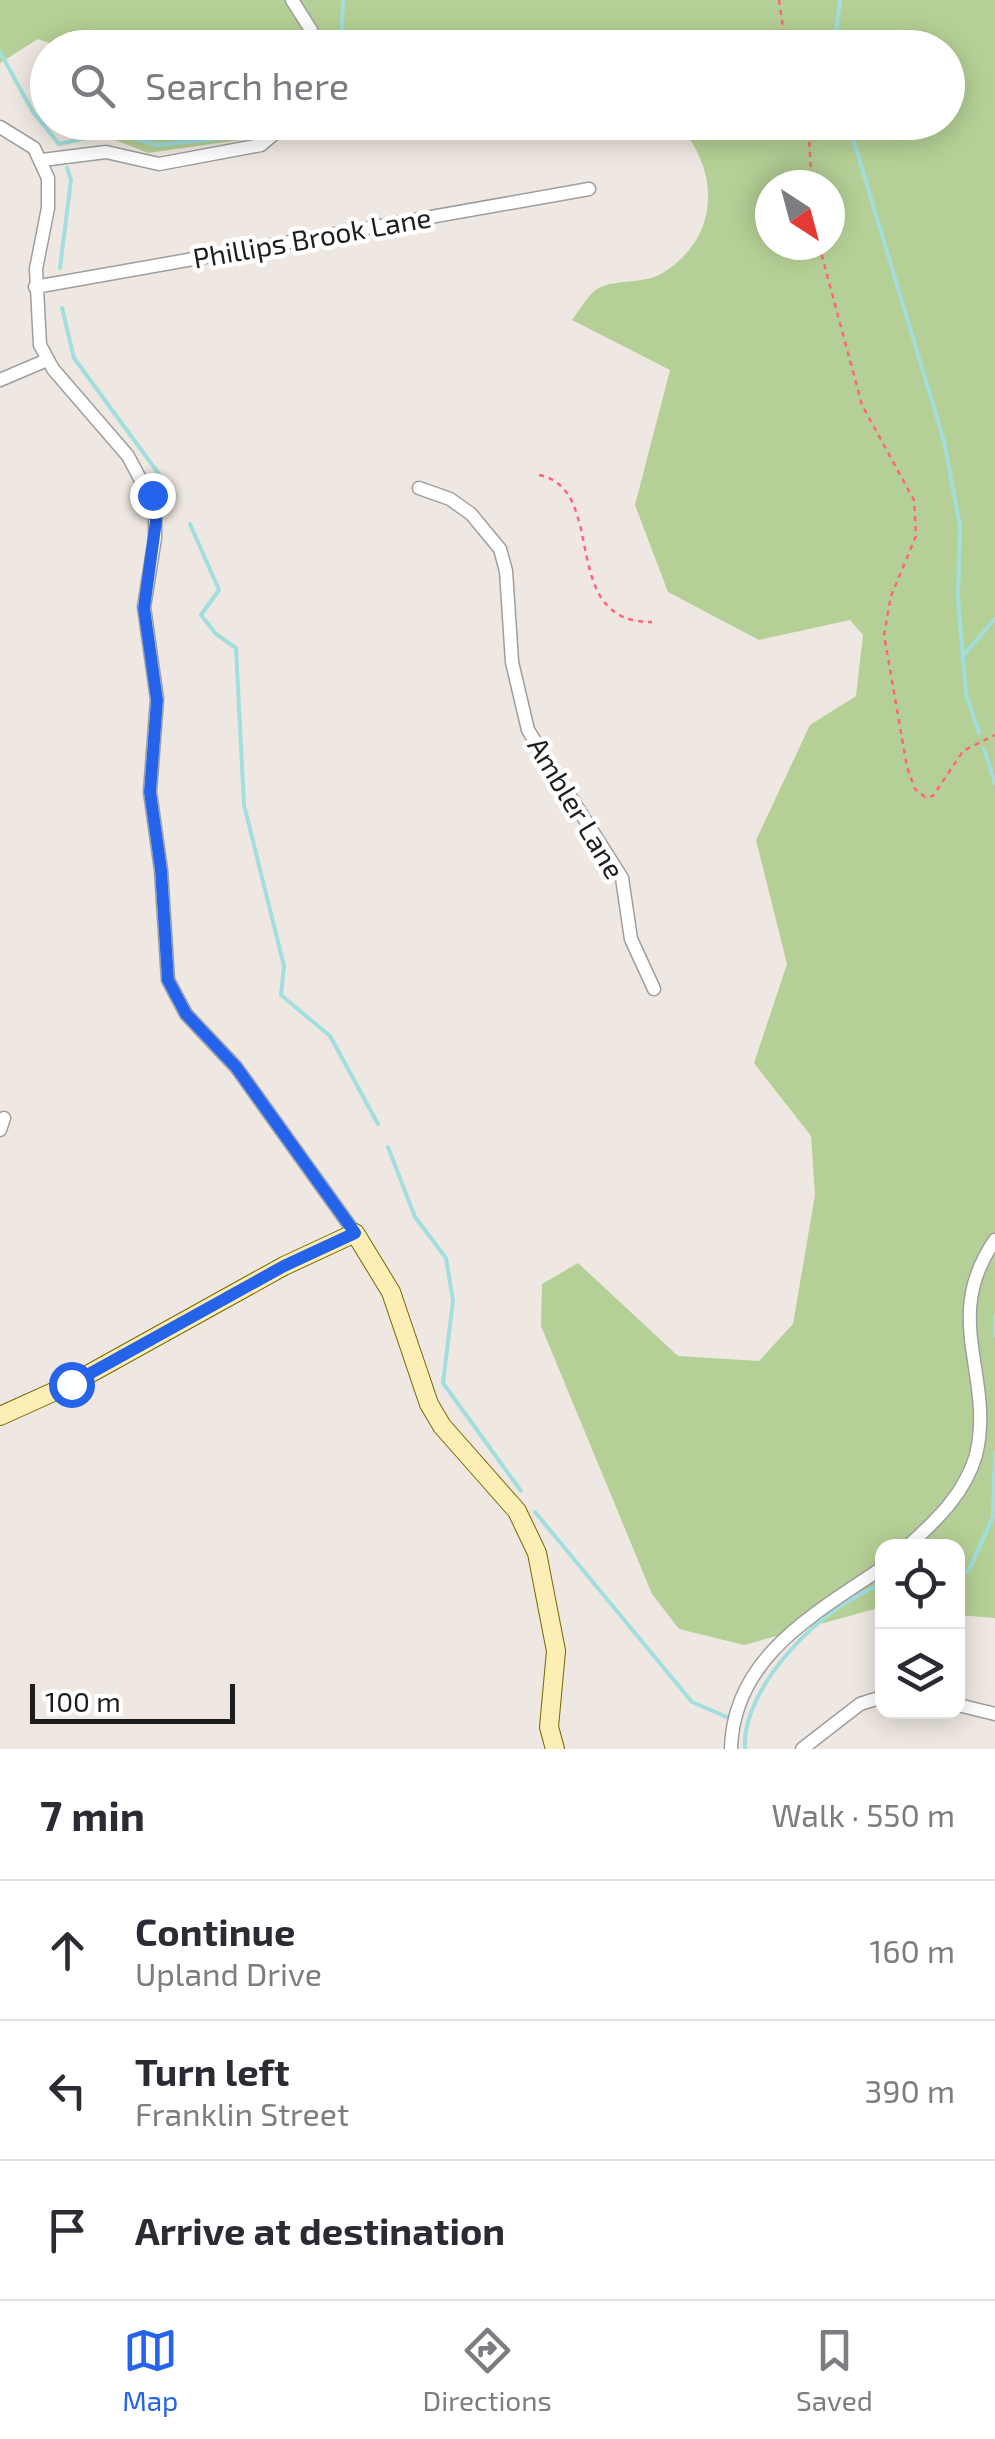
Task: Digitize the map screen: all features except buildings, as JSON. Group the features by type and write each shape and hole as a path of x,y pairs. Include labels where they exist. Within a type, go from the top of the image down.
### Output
{"street":[{"path":"292,0 312,30"},
{"path":"0,126 19,136 42,160 49,192 35,287 39,338 47,360 128,456 155,507 155,538 144,608 157,700 150,792 161,870 168,980 186,1014 236,1067 355,1233 392,1292 429,1404 442,1426 517,1511 537,1552 556,1652 550,1728 554,1749"},
{"path":"42,160 106,152 158,164 261,145 267,140"},
{"name":"Phillips Brook Lane","path":"35,287 589,189"},
{"path":"0,380 47,360"},
{"name":"Ambler Lane","path":"419,488 450,499 471,514 500,550 506,571 512,662 528,730 622,878 631,939 654,990"},
{"path":"0,1416 71,1384 284,1266 355,1233"},
{"path":"915,1539 954,1499 976,1457 981,1393 969,1305 975,1274 995,1240"},
{"path":"731,1749 740,1706 775,1644 875,1573"},
{"path":"802,1749 860,1704 875,1699"},
{"path":"965,1707 995,1714"}],"path":[{"path":"779,0 783,30"},
{"path":"809,140 811,170"},
{"path":"823,260 862,405 914,500 916,536 891,596 884,635 886,663 902,718 904,752 915,789 925,797 933,796 963,751 995,734"},
{"path":"539,475 552,477 570,496 592,574 609,610 625,621 652,622"}],"green space":[{"path":"0,0 995,0 995,1618 965,1616 965,1539 875,1539 875,1609 744,1645 679,1629 652,1594 541,1326 542,1284 578,1263 678,1356 759,1361 793,1324 815,1195 811,1136 754,1063 787,964 756,840 810,725 856,696 863,635 850,620 759,640 668,592 635,505 670,370 572,320 597,289 659,275 694,244 708,204 702,162 690,140 965,140 965,30 30,30 30,44 0,63"},
{"path":"116,140 241,140 148,153"}],"waterway":[{"path":"342,30 343,0"},
{"path":"836,30 840,0"},
{"path":"0,52 30,107"},
{"path":"56,140 59,144"},
{"path":"59,144 77,140"},
{"path":"140,140 157,145 207,140"},
{"path":"853,140 944,441 960,526 958,598 966,694 979,733"},
{"path":"60,268 71,180 67,168"},
{"path":"62,308 74,358 175,496"},
{"path":"190,524 219,590 201,615 216,634 236,648 244,805 284,966 281,995 330,1036 378,1124"},
{"path":"962,657 995,619"},
{"path":"984,749 995,783"},
{"path":"388,1147 415,1217 446,1258 453,1301 443,1383 521,1491"},
{"path":"995,1316 995,1335"},
{"path":"965,1572 993,1517 995,1452"},
{"path":"535,1512 692,1702 729,1718"},
{"path":"745,1749 747,1725 756,1700 790,1650 836,1609 875,1588"}],"route":[{"path":"71,1384 284,1266 355,1233 236,1067 186,1014 168,980 161,870 150,792 157,700 148,650 144,588 155,538 152,495"}]}
